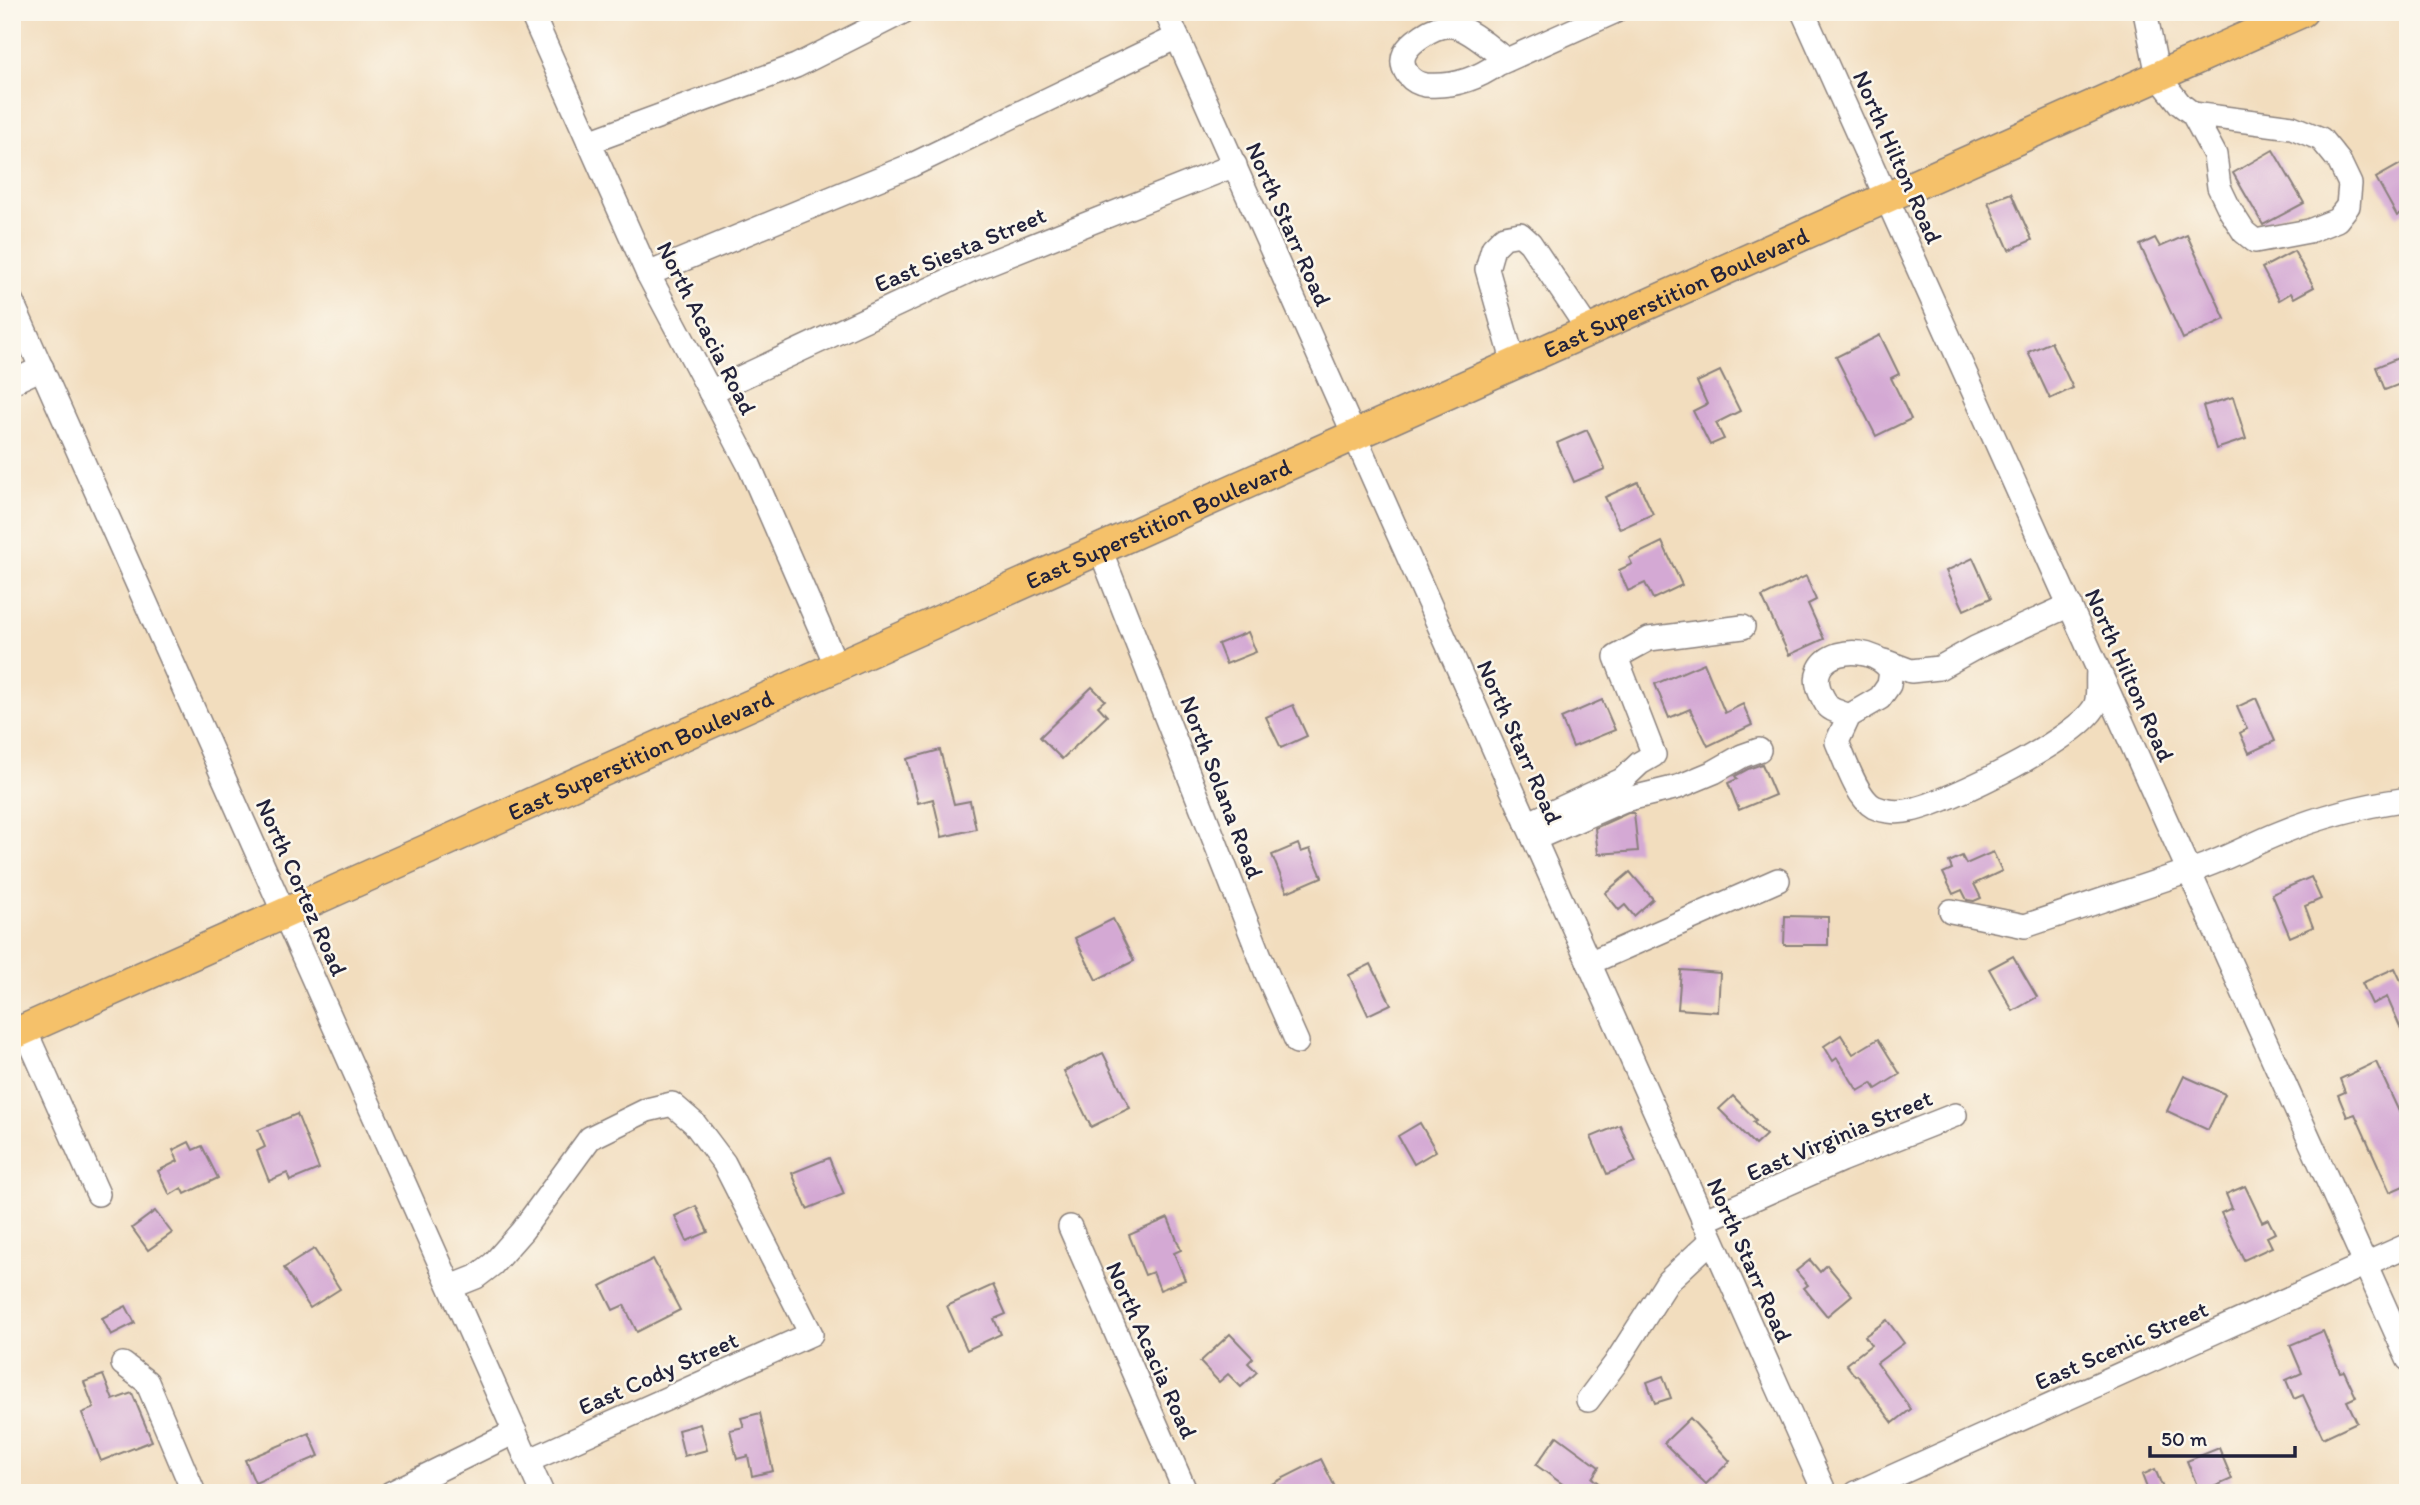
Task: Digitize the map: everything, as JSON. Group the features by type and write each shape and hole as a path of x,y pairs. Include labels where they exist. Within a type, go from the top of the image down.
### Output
{"main road":[{"name":"East Superstition Boulevard","path":"18,1032 2302,12"}],"street":[{"name":"North Acacia Road","path":"531,12 648,274 749,465 837,667"},
{"path":"589,142 796,66 903,12"},
{"name":"North Starr Road","path":"1166,12 1825,1493"},
{"path":"1507,60 1460,28 1448,26 1433,28 1413,43 1405,51 1402,61 1403,68 1414,82 1425,85 1453,83 1481,76 1507,60 1614,12"},
{"name":"North Hilton Road","path":"1803,12 2408,1359"},
{"path":"2145,12 2158,76 2180,104 2193,114 2215,155 2219,187 2244,232 2255,241 2309,231 2337,220 2348,206 2350,184 2339,161 2321,139 2292,127 2193,114"},
{"path":"648,274 912,165 1177,37"},
{"name":"East Siesta Street","path":"710,391 971,270 1234,165"},
{"path":"1514,364 1488,269 1493,248 1504,237 1520,234 1530,243 1589,331"},
{"name":"North Cortez Road","path":"12,302 542,1493"},
{"path":"12,382 42,368"},
{"name":"North Solana Road","path":"1100,549 1267,974 1297,1042"},
{"path":"1849,716 1829,708 1819,690 1816,675 1822,665 1832,657 1848,652 1861,653 1911,671 1939,668 1975,648 2070,605"},
{"path":"1531,832 1622,780 1654,755 1616,657 1649,639 1743,627"},
{"path":"1884,661 1891,671 1889,685 1880,698 1849,716 1837,742 1860,793 1870,805 1884,811 1910,811 1962,791 2033,755 2061,737 2096,704 2098,668"},
{"path":"1531,832 1624,800 1678,788 1759,750"},
{"path":"1951,911 2025,926 2213,865 2280,832 2365,806 2402,800"},
{"path":"1589,963 1779,880"},
{"path":"18,1032 98,1194"},
{"name":"East Cody Street","path":"451,1287 476,1277 493,1264 522,1231 590,1138 647,1110 672,1104 694,1123 724,1163 811,1334 527,1461"},
{"name":"East Virginia Street","path":"1588,1400 1615,1364 1668,1281 1708,1231 1842,1160 1955,1115"},
{"name":"North Acacia Road","path":"1070,1227 1186,1493"},
{"name":"East Scenic Street","path":"1856,1493 2408,1245"},
{"path":"123,1364 147,1382 194,1493"},
{"path":"391,1493 515,1432"}],"building":[{"path":"2273,150 2304,203 2263,225 2233,173"},
{"path":"2408,160 2408,210 2397,216 2376,178"},
{"path":"2011,193 2032,240 2009,250 1988,202"},
{"path":"2187,235 2225,319 2183,339 2140,245 2155,238 2160,247"},
{"path":"2294,251 2314,287 2294,298 2291,293 2279,300 2262,268"},
{"path":"1880,335 1899,374 1891,378 1911,419 1876,436 1836,357"},
{"path":"2051,342 2073,388 2050,399 2028,352"},
{"path":"2398,358 2408,381 2385,390 2376,367"},
{"path":"1720,371 1740,411 1716,423 1724,439 1710,445 1693,411 1707,404 1697,382"},
{"path":"2233,397 2246,439 2216,449 2203,406"},
{"path":"1587,430 1605,469 1574,482 1557,443"},
{"path":"1638,482 1653,514 1620,529 1605,497"},
{"path":"1662,542 1682,585 1653,599 1645,583 1628,591 1619,570 1632,564 1629,558"},
{"path":"1973,558 1991,598 1964,610 1946,571"},
{"path":"1806,576 1816,600 1808,604 1824,639 1789,655 1762,597"},
{"path":"1248,632 1256,652 1226,664 1218,644"},
{"path":"1704,663 1725,713 1743,704 1752,725 1708,746 1690,709 1669,718 1655,684"},
{"path":"1092,687 1105,700 1098,706 1107,716 1062,759 1040,737"},
{"path":"2256,698 2275,741 2249,753 2240,733 2247,729 2237,707"},
{"path":"1602,700 1615,730 1573,747 1561,718"},
{"path":"1293,705 1307,736 1281,748 1266,717"},
{"path":"940,750 954,804 970,801 976,829 942,837 933,799 918,803 907,759"},
{"path":"1762,764 1775,795 1739,810 1728,783 1737,779 1735,776"},
{"path":"1628,813 1634,813 1638,851 1598,854 1595,828"},
{"path":"1298,844 1301,852 1310,849 1322,877 1287,892 1272,855"},
{"path":"1993,852 2002,871 1974,884 1981,898 1967,900 1962,890 1953,894 1943,873 1952,869 1949,862 1962,856 1966,864"},
{"path":"1630,872 1653,899 1634,916 1625,905 1619,910 1605,893"},
{"path":"2311,877 2321,899 2305,906 2313,927 2290,937 2272,894"},
{"path":"1785,916 1828,917 1828,945 1784,945"},
{"path":"1113,919 1134,961 1096,980 1075,938"},
{"path":"2013,956 2037,997 2013,1011 1989,969"},
{"path":"1371,964 1391,1004 1368,1015 1349,975"},
{"path":"2395,968 2408,996 2408,1045 2387,997 2372,1004 2362,983"},
{"path":"1681,970 1720,973 1718,1012 1678,1009"},
{"path":"1841,1035 1853,1054 1878,1039 1900,1074 1876,1089 1872,1083 1858,1091 1837,1058 1833,1061 1824,1046"},
{"path":"1103,1053 1130,1108 1091,1127 1064,1071"},
{"path":"2376,1062 2408,1131 2408,1184 2390,1192 2355,1114 2347,1117 2338,1095 2345,1092 2340,1079"},
{"path":"2184,1076 2225,1094 2208,1130 2167,1111"},
{"path":"1733,1096 1766,1135 1755,1145 1719,1109"},
{"path":"297,1114 319,1169 290,1181 287,1173 269,1181 257,1151 265,1147 258,1130"},
{"path":"1420,1123 1436,1151 1414,1164 1398,1136"},
{"path":"1620,1125 1636,1162 1607,1174 1591,1137"},
{"path":"189,1142 193,1150 202,1146 218,1178 185,1194 182,1188 170,1195 158,1171 178,1161 173,1150"},
{"path":"829,1158 844,1194 807,1209 792,1173"},
{"path":"2245,1186 2262,1222 2268,1219 2275,1233 2267,1237 2272,1247 2244,1260 2221,1213 2232,1208 2226,1194"},
{"path":"696,1206 708,1232 687,1241 675,1216"},
{"path":"155,1211 172,1233 148,1250 132,1228"},
{"path":"1168,1218 1181,1250 1174,1253 1185,1280 1160,1290 1153,1272 1145,1275 1129,1235"},
{"path":"314,1249 340,1289 310,1308 284,1268"},
{"path":"653,1259 680,1310 637,1332 624,1305 613,1310 601,1286"},
{"path":"1810,1260 1820,1272 1827,1265 1852,1295 1827,1316 1804,1288 1808,1285 1796,1271"},
{"path":"993,1285 1006,1314 994,1319 1001,1334 967,1350 947,1306"},
{"path":"126,1306 135,1323 111,1335 102,1318"},
{"path":"1887,1320 1904,1343 1877,1363 1911,1409 1893,1423 1846,1364 1871,1345 1865,1336"},
{"path":"2323,1331 2340,1372 2344,1371 2356,1397 2347,1401 2357,1422 2323,1438 2303,1395 2294,1399 2286,1380 2302,1373 2290,1345"},
{"path":"1230,1334 1253,1358 1248,1363 1257,1372 1241,1387 1228,1374 1219,1382 1200,1362"},
{"path":"103,1375 113,1400 132,1393 152,1441 101,1461 82,1413 94,1408 84,1382"},
{"path":"1663,1376 1671,1398 1655,1403 1647,1382"},
{"path":"760,1413 773,1471 752,1476 748,1456 737,1459 730,1430 744,1427 741,1418"},
{"path":"1690,1418 1730,1461 1706,1484 1664,1443"},
{"path":"700,1424 707,1450 684,1456 678,1430"},
{"path":"309,1433 319,1456 255,1483 245,1460"},
{"path":"1557,1436 1599,1467 1592,1478 1611,1493 1575,1493 1536,1465"},
{"path":"2219,1448 2232,1479 2200,1493 2187,1461"},
{"path":"1321,1459 1338,1493 1254,1493"},
{"path":"2155,1469 2165,1493 2149,1493 2142,1475"}]}
